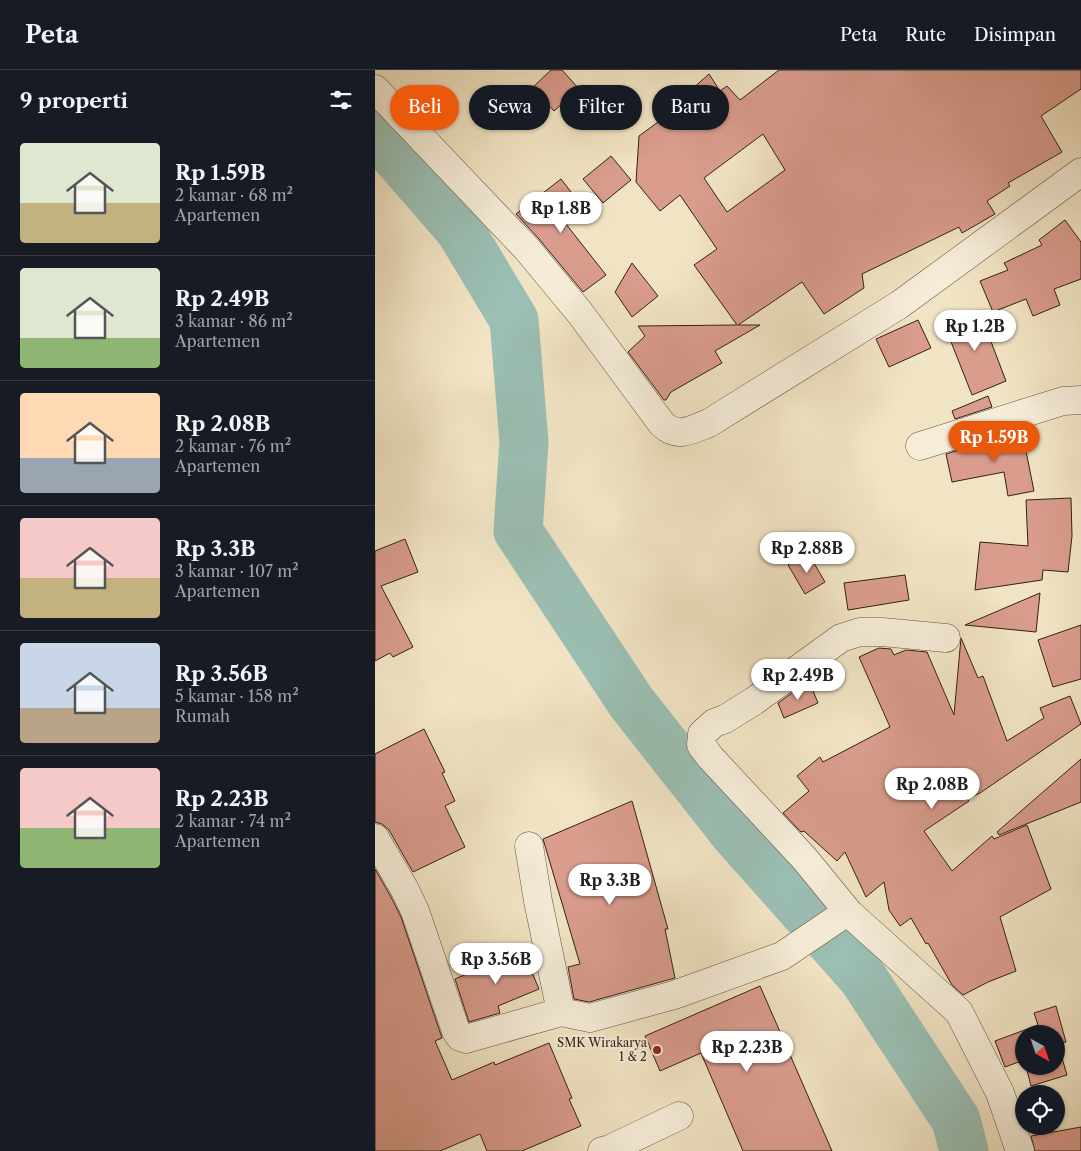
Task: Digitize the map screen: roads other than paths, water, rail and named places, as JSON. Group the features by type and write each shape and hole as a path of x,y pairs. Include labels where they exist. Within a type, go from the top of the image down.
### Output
{"street":[{"path":"375,90 527,249 580,313 662,424 668,429 681,433 709,423 899,305 1081,172"},
{"path":"920,446 1063,402 1081,400"},
{"path":"947,638 875,632 860,632 841,638 754,701 715,724 702,734 701,744 710,757 804,858 847,914 959,1012 1000,1092 1020,1151"},
{"path":"375,838 415,911 456,1031 460,1037 466,1039 561,1012 590,1018 674,994 782,956 847,914"},
{"path":"529,846 537,901 561,1012"},
{"path":"602,1151 679,1116"}],"waterway":[{"path":"375,132 460,230 514,320 524,442 518,531 631,702 735,834 863,978 956,1120 964,1151"}],"place":[{"name":"SMK Wirakarya 1 & 2","path":"657,1050"}]}
